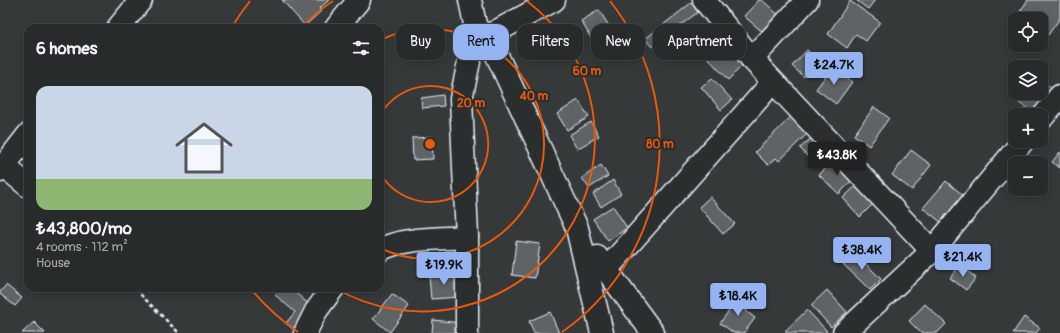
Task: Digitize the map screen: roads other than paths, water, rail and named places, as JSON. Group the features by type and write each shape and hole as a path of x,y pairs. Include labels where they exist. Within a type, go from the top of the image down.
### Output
{"street":[{"path":"121,24 141,0"},
{"path":"339,24 359,0"},
{"path":"470,0 479,24"},
{"path":"500,24 554,0"},
{"path":"704,0 752,59 932,251"},
{"path":"752,59 807,0"},
{"path":"467,333 467,237 461,99 473,60"},
{"path":"496,60 577,228 653,333"},
{"path":"606,270 773,82"},
{"path":"1048,111 1060,96"},
{"path":"24,140 2,169 24,183"},
{"path":"844,333 932,251 1017,148"},
{"path":"577,228 602,333"},
{"path":"384,247 415,240 467,237"},
{"path":"305,333 316,311 329,292"}]}
